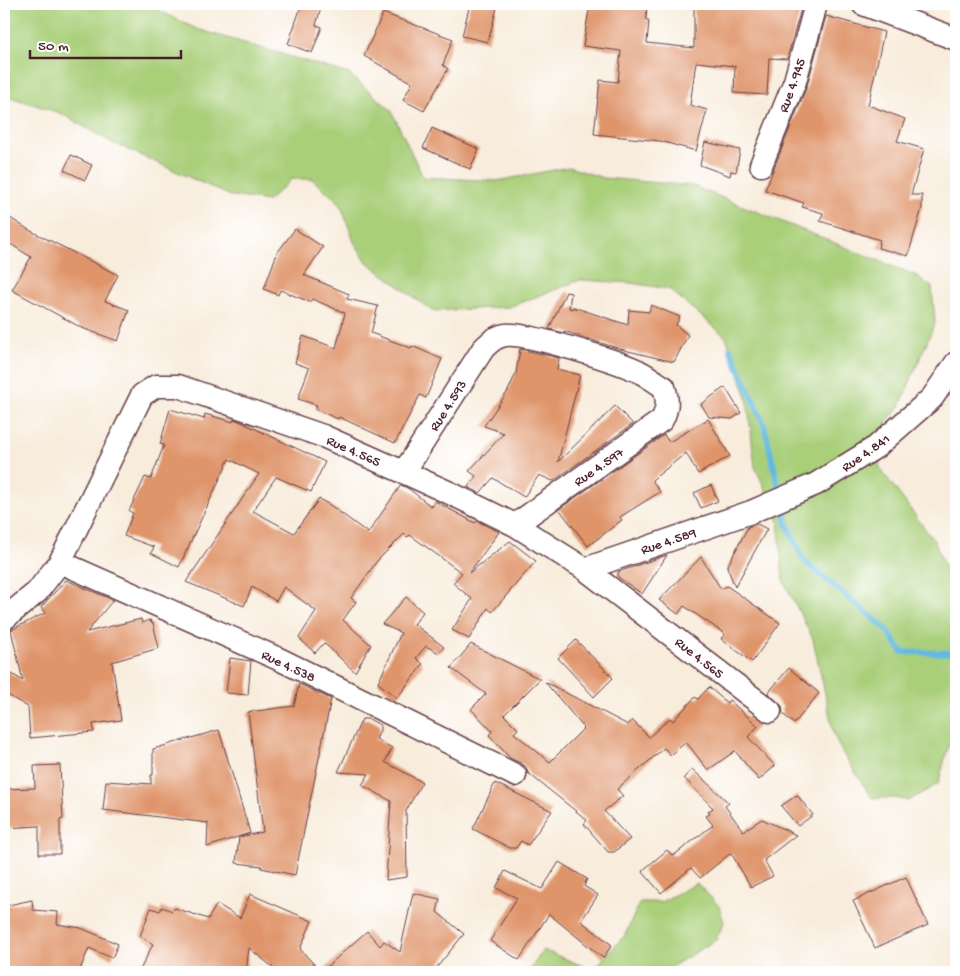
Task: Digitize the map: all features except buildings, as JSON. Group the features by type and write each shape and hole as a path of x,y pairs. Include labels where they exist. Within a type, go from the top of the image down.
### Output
{"street":[{"name":"Rue 4.945","path":"761,165 795,81 816,4"},
{"path":"863,4 956,39"},
{"name":"Rue 4.593","path":"404,472 483,349 493,339 504,335 516,334 576,350 638,371 664,387 668,399"},
{"name":"Rue 4.841","path":"751,512 816,484 876,447 932,398 956,364"},
{"name":"Rue 4.565","path":"4,619 36,592 60,562 142,395 156,386 178,386 314,432 515,525 585,569 770,710"},
{"name":"Rue 4.597","path":"515,525 662,420 667,411 668,399"},
{"name":"Rue 4.589","path":"585,569 751,512"},
{"name":"Rue 4.538","path":"60,562 281,660 515,775"}],"green space":[{"path":"4,4 124,4 151,7 197,29 349,74 391,110 423,177 497,181 569,167 603,178 693,186 917,276 932,287 935,323 899,408 887,421 879,467 935,542 949,578 955,708 954,727 938,784 908,801 897,798 872,798 842,752 834,735 813,639 783,580 778,517 755,467 747,398 726,337 669,289 631,283 580,280 509,307 432,311 367,262 354,242 340,203 312,179 292,179 268,201 231,196 111,142 60,113 4,95"},
{"path":"697,883 719,906 724,922 716,940 663,972 529,972 543,950 593,970 625,935 640,902 661,902"}],"waterway":[{"path":"730,349 764,424 787,524 804,561 885,628 902,652 956,653"}]}
